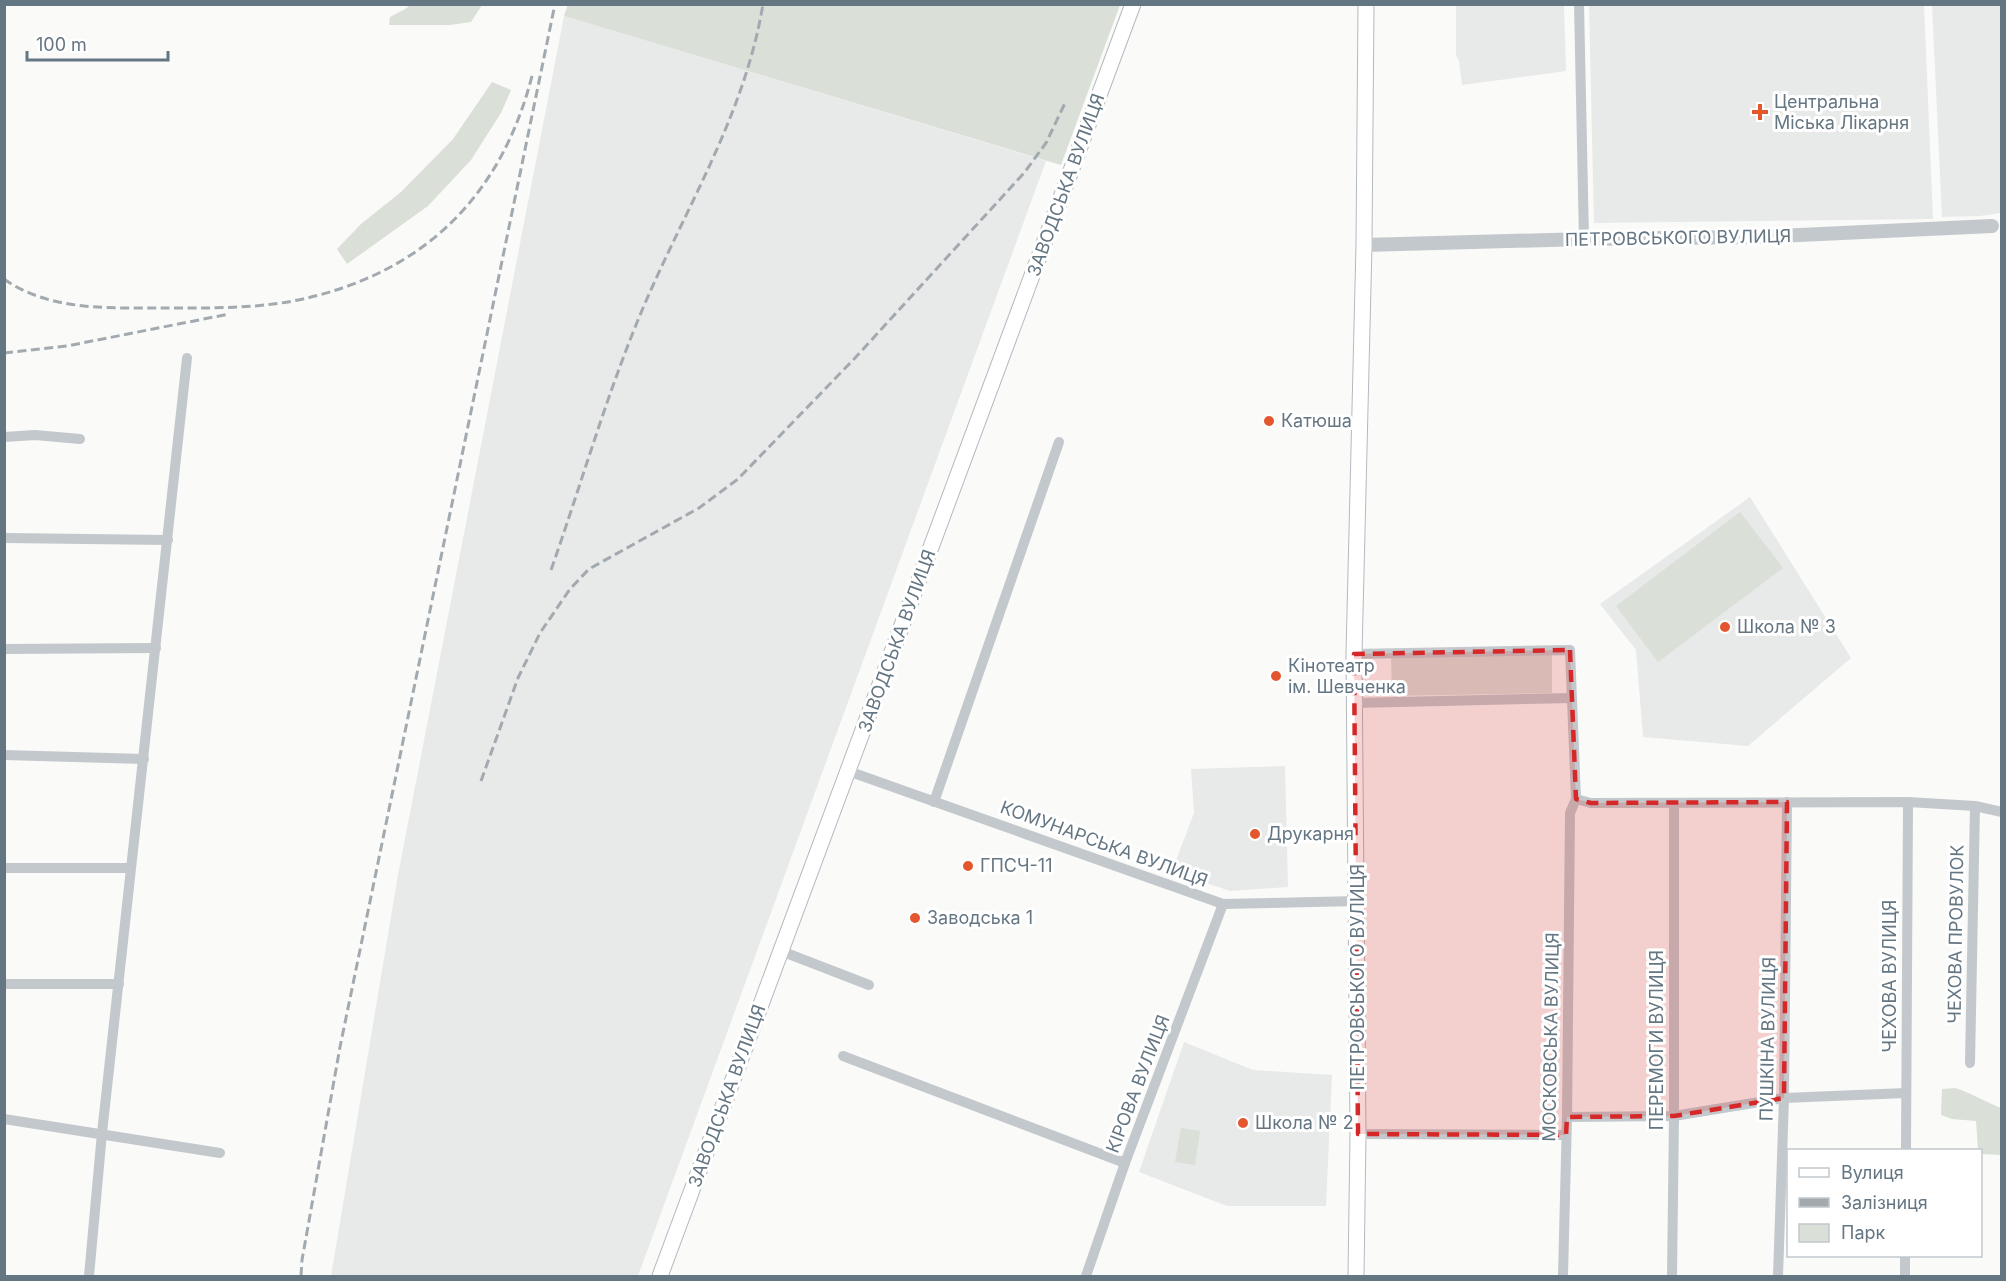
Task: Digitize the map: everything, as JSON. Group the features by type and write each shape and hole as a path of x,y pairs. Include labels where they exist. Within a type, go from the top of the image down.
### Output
{"main road":[{"name":"ЗАВОДСЬКА ВУЛИЦЯ","path":"660,1276 1134,4"},
{"name":"ПЕТРОВСЬКОГО ВУЛИЦЯ","path":"1356,1276 1358,901 1354,654 1364,245 1366,4"}],"street":[{"path":"1579,4 1584,239"},
{"name":"ПЕТРОВСЬКОГО ВУЛИЦЯ","path":"1364,245 1758,237 1997,225"},
{"path":"89,1276 130,868 144,759 187,358"},
{"path":"4,437 35,435 80,439"},
{"path":"934,801 1059,442"},
{"path":"4,538 168,540"},
{"path":"4,649 156,648"},
{"name":"МОСКОВСЬКА ВУЛИЦЯ","path":"1354,654 1570,650 1576,800 1570,813 1563,1276"},
{"path":"1354,703 1572,698"},
{"path":"4,755 144,759"},
{"name":"КОМУНАРСЬКА ВУЛИЦЯ","path":"848,771 1223,904 1358,901"},
{"path":"1576,800 1590,804 1908,802 1975,806 2001,812"},
{"name":"ПУШКІНА ВУЛИЦЯ","path":"1778,1276 1784,1098 1787,802"},
{"name":"ЧЕХОВА ВУЛИЦЯ","path":"1906,1149 1908,802"},
{"name":"ПЕРЕМОГИ ВУЛИЦЯ","path":"1672,1276 1674,803"},
{"name":"ЧЕХОВА ПРОВУЛОК","path":"1970,1063 1975,806"},
{"path":"4,868 130,868"},
{"name":"КІРОВА ВУЛИЦЯ","path":"1086,1276 1125,1163 1223,904"},
{"path":"781,951 869,985"},
{"path":"4,984 119,984"},
{"path":"843,1056 1125,1163"},
{"path":"1567,1117 1674,1116 1784,1098 1906,1093"},
{"path":"4,1119 220,1153"},
{"path":"1358,1134 1566,1135"},
{"path":"1905,1257 1905,1276"}],"highlighted area":[{"path":"1570,650 1576,799 1591,803 1787,802 1784,1098 1674,1116 1567,1117 1566,1135 1358,1134 1354,654"}],"shaded area":[{"path":"1456,5 1564,5 1566,71 1462,85 1456,55"},
{"name":"Центральна Міська Лікарня","path":"1589,5 1924,5 1933,219 1594,223"},
{"path":"1932,5 2001,5 2001,213 1942,217"},
{"path":"564,16 1046,161 638,1276 331,1276 398,875"},
{"name":"Школа № 3","path":"1750,497 1851,658 1748,746 1643,737 1636,650 1600,604"},
{"path":"1285,766 1288,887 1230,891 1172,871 1194,813 1191,769"},
{"name":"Школа № 2","path":"1184,1042 1253,1070 1332,1075 1326,1206 1227,1206 1139,1172"}],"green space":[{"path":"409,4 482,5 471,22 450,25 389,25 390,17 407,8"},
{"path":"568,4 1120,5 1061,165 564,16"},
{"path":"492,82 511,90 501,113 471,160 428,206 347,264 337,249 361,224 401,192 453,139"},
{"path":"1740,512 1783,568 1658,662 1616,606"},
{"path":"1552,654 1552,693 1392,696 1391,657"},
{"path":"1955,1088 2001,1108 2001,1155 1982,1154 1982,1149 1978,1149 1976,1121 1952,1119 1941,1115 1942,1089"},
{"path":"1181,1128 1200,1131 1195,1165 1175,1162"}],"railway":[{"path":"301,1276 340,1047 555,4"},
{"path":"551,570 630,340 712,159 743,84 763,4"},
{"path":"4,279 40,297 60,302 80,306 121,308 244,307 293,301 339,289 380,272 417,251 449,224 477,193 500,157 519,117 533,72"},
{"path":"481,781 518,678 540,633 570,589 589,569 699,508 738,479 855,358 1024,173 1046,143 1066,101"},
{"path":"4,353 67,346 229,314"}],"place":[{"name":"Центральна Міська Лікарня","path":"1760,112"},
{"name":"Катюша","path":"1269,421"},
{"name":"Школа № 3","path":"1725,627"},
{"name":"Кінотеатр ім. Шевченка","path":"1276,676"},
{"name":"Друкарня","path":"1255,834"},
{"name":"ГПСЧ-11","path":"968,866"},
{"name":"Заводська 1","path":"915,918"},
{"name":"Школа № 2","path":"1243,1123"}]}
